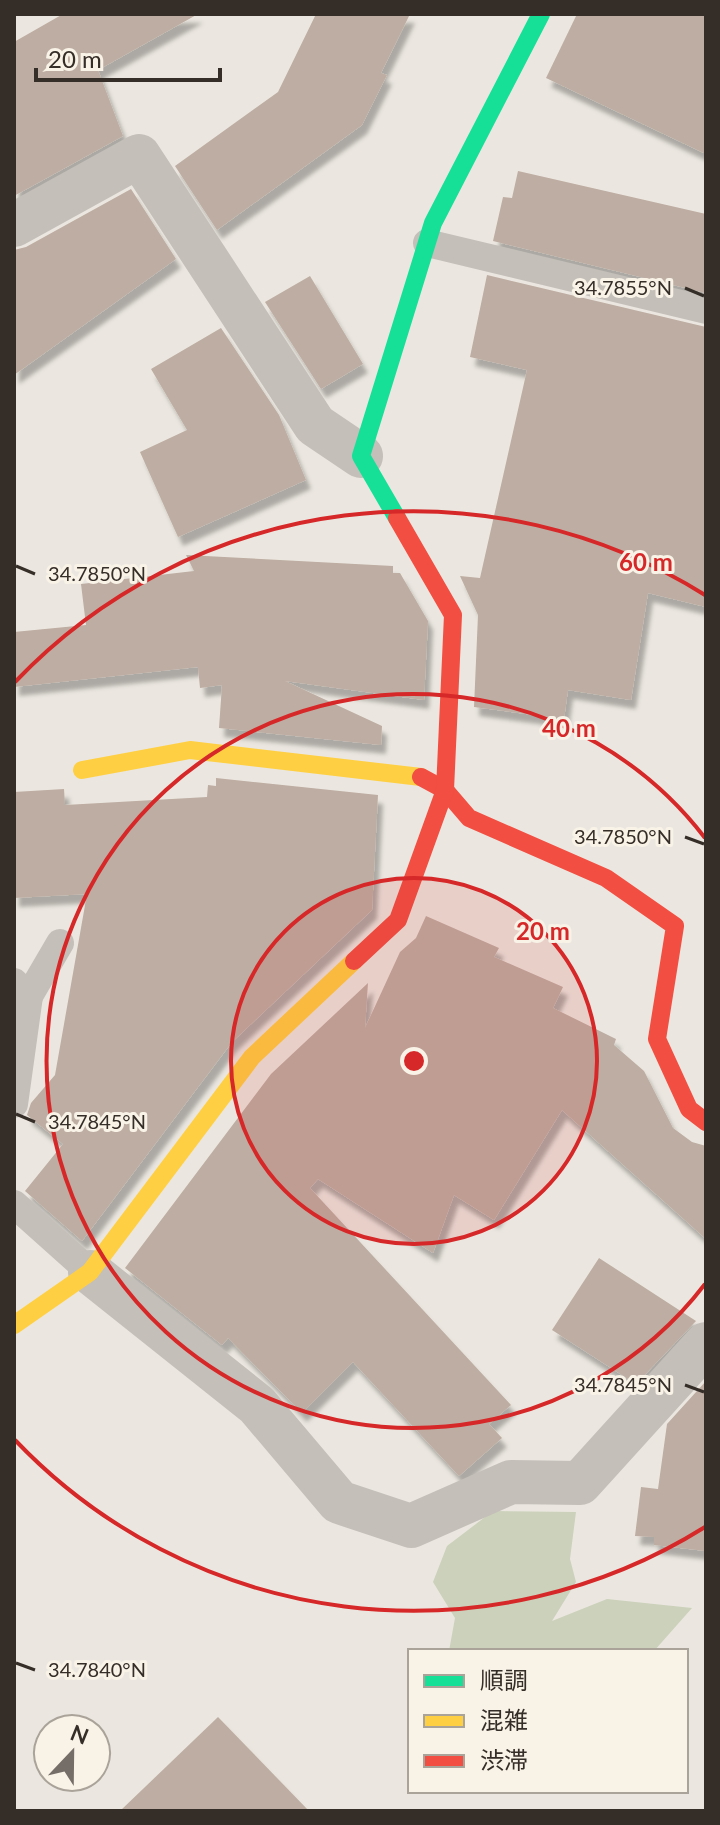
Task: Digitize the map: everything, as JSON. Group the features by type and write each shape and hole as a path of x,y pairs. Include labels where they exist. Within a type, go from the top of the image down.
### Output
{"street":[{"path":"361,456 433,223 541,14"},
{"path":"14,225 139,156 315,425 361,456 453,615 445,790 398,920 252,1057 90,1272 14,1325"},
{"path":"82,770 190,750 414,774 445,790 469,818 606,878 675,926 657,1039 689,1109 706,1122"},
{"path":"90,1272 257,1405 339,1502 411,1526 511,1482 580,1483 706,1344"}],"lane":[{"path":"427,243 706,310"},
{"path":"14,1104 22,989 60,943"},
{"path":"14,1204 90,1272"}],"green space":[{"path":"493,1511 576,1512 570,1559 576,1582 552,1621 607,1599 692,1608 656,1649 449,1649 455,1618 433,1582 447,1546"}],"building":[{"path":"63,14 198,14 98,70 123,136 14,196 14,42"},
{"path":"316,14 410,14 381,73 387,75 362,125 217,230 175,166 278,92"},
{"path":"577,14 706,14 706,154 546,78"},
{"path":"518,171 706,214 706,293 493,241 503,197 512,198"},
{"path":"131,189 176,259 14,375 14,250 26,247"},
{"path":"487,275 706,327 706,607 648,593 631,700 568,690 564,719 474,707 478,615 460,576 480,578 527,370 470,357"},
{"path":"310,276 363,364 321,389 265,302"},
{"path":"221,328 279,415 306,480 178,537 140,452 187,430 151,369"},
{"path":"186,555 393,566 393,573 400,573 428,621 424,700 285,681 382,726 381,745 219,728 222,685 200,688 198,667 14,687 14,632 86,625 81,584 194,571"},
{"path":"216,778 378,795 372,910 232,1042 82,1241 25,1191 63,1144 27,1115 31,1103 55,1075 87,894 14,898 14,792 64,789 65,805 207,797 208,785 216,786"},
{"path":"426,916 499,948 494,957 563,987 553,1008 616,1039 614,1045 644,1071 673,1128 692,1142 706,1146 706,1239 562,1110 494,1220 454,1195 433,1253 318,1179 310,1188 511,1405 489,1424 502,1438 459,1476 353,1362 302,1413 228,1338 222,1345 125,1268 271,1074 368,983 365,1028 400,952 416,938"},
{"path":"599,1258 696,1321 636,1384 552,1330"},
{"path":"706,1381 706,1551 654,1545 654,1537 635,1536 641,1487 658,1489 667,1424"},
{"path":"218,1717 309,1811 120,1811"}],"traffic: fast":[{"path":"397,518 361,456 433,223 541,14"}],"traffic: slow":[{"path":"82,770 190,750 421,777"},
{"path":"14,1325 90,1272 252,1057 354,961"}],"traffic: jam":[{"path":"354,961 398,920 445,790 453,615 397,518"},
{"path":"421,777 445,790 469,818 606,878 675,926 657,1039 689,1109 706,1122"}]}
